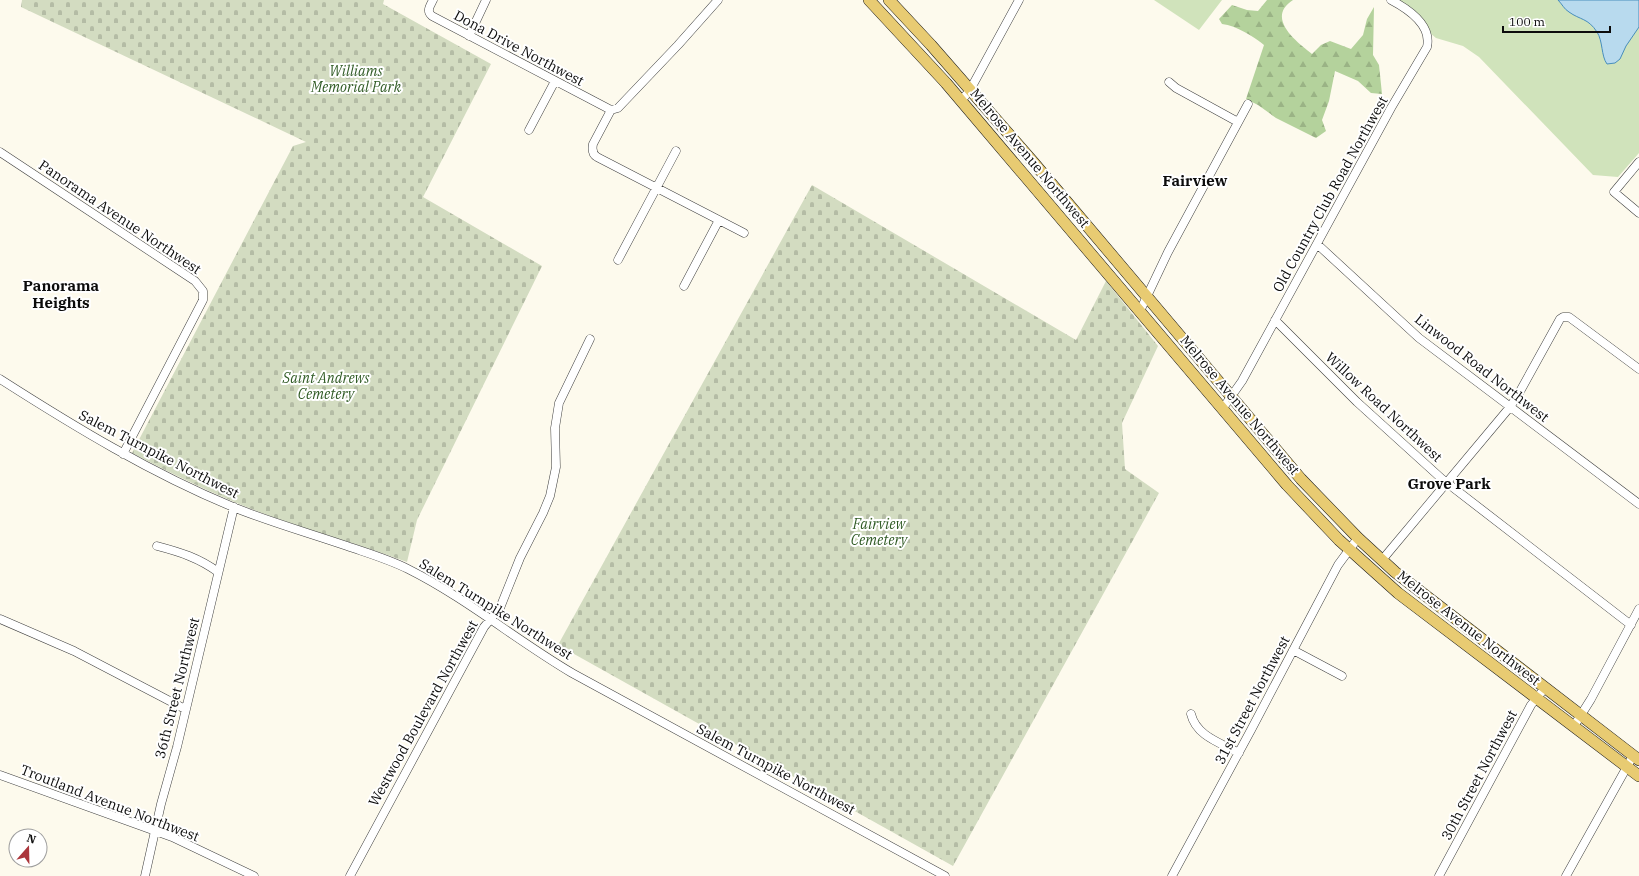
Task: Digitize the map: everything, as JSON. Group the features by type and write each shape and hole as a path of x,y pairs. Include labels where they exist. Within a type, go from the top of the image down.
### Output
{"main road":[{"name":"Melrose Avenue Northwest","path":"869,0 912,44 1287,484 1349,549 1415,607 1639,776"},
{"name":"Melrose Avenue Northwest","path":"889,0 932,45 1301,479 1358,538 1421,594 1636,758"}],"street":[{"name":"Dona Drive Northwest","path":"433,0 429,9 429,14 432,16 611,110"},
{"path":"469,36 486,0"},
{"path":"718,0 618,108 611,110 592,148 595,156 744,233"},
{"path":"961,101 970,90 1019,0"},
{"name":"Old Country Club Road Northwest","path":"1223,408 1242,381 1391,108 1426,47 1428,37 1424,27 1411,13 1391,0"},
{"path":"529,130 555,81"},
{"path":"1169,82 1176,88 1238,122"},
{"path":"1140,311 1168,252 1248,104"},
{"path":"618,260 676,151"},
{"name":"Panorama Avenue Northwest","path":"0,152 195,281 203,291 204,295 196,314 123,454"},
{"path":"1639,162 1614,192 1639,213"},
{"path":"684,286 719,220"},
{"name":"Linwood Road Northwest","path":"1317,244 1419,338 1639,504"},
{"path":"1382,560 1510,407 1560,319 1563,317 1569,318 1639,369"},
{"name":"Willow Road Northwest","path":"1275,320 1351,397 1446,482 1630,625"},
{"name":"Westwood Boulevard Northwest","path":"350,876 484,627 500,608 520,558 544,513 550,496 556,467 555,428 559,403 590,339"},
{"name":"Salem Turnpike Northwest","path":"0,379 67,422 123,454 234,507 381,557 406,568 447,591 543,656 572,673 945,876"},
{"name":"36th Street Northwest","path":"145,876 234,507"},
{"name":"31st Street Northwest","path":"1172,876 1338,565 1358,538"},
{"path":"157,546 201,560 218,572"},
{"path":"1574,726 1591,699 1638,611"},
{"path":"0,619 74,651 185,709"},
{"path":"1293,650 1342,676"},
{"name":"30th Street Northwest","path":"1439,876 1536,698 1545,688"},
{"path":"1191,714 1196,727 1204,734 1239,752"},
{"path":"1566,876 1627,766 1636,758"},
{"name":"Troutland Avenue Northwest","path":"0,775 172,837 254,876"}],"green space":[{"name":"Saint Andrews Cemetery","path":"22,0 384,0 383,4 491,64 423,197 542,266 417,520 407,562 280,520 229,500 132,453 293,146 306,142 21,7"},
{"path":"1154,0 1222,0 1199,30"},
{"path":"1267,0 1293,0 1285,7 1282,14 1283,22 1286,29 1292,36 1312,54 1321,45 1330,41 1351,49 1363,35 1367,19 1374,7 1373,55 1379,65 1382,94 1371,93 1358,81 1335,71 1329,101 1322,120 1326,131 1316,138 1276,118 1258,105 1246,99 1264,45 1244,32 1222,24 1219,19 1232,5 1247,10 1258,11"},
{"path":"1398,0 1639,0 1639,153 1618,177 1593,175 1479,57 1463,46 1436,38"},
{"name":"Fairview Cemetery","path":"812,185 1076,340 1106,281 1158,346 1122,423 1125,469 1159,493 953,866 558,645"}],"water":[{"path":"1558,0 1639,0 1639,27 1626,46 1620,59 1615,63 1607,64 1599,36 1594,27 1567,11"}],"district":[{"name":"Fairview","path":"1195,181"},
{"name":"Panorama Heights","path":"61,294"},
{"name":"Grove Park","path":"1449,484"}],"park label":[{"name":"Williams Memorial Park","path":"356,80"}]}
